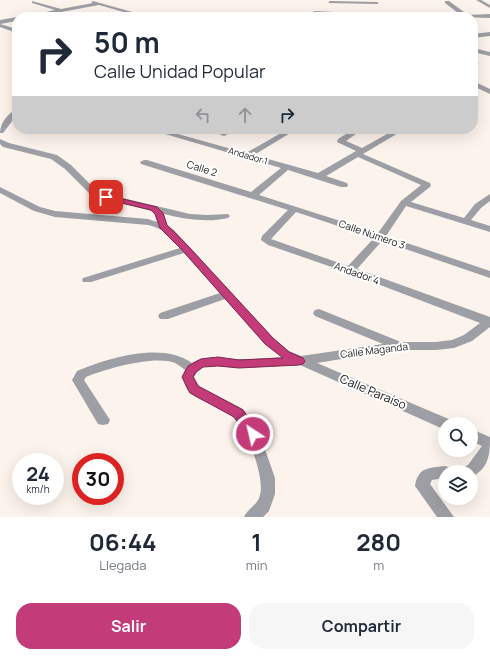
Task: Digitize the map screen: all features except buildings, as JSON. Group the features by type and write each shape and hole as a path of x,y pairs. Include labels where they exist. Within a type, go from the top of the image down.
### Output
{"street":[{"path":"84,0 128,12"},
{"path":"478,0 490,7"},
{"path":"34,2 60,11"},
{"path":"448,2 461,12"},
{"path":"54,12 98,4"},
{"path":"315,12 315,10 327,4 377,4"},
{"path":"478,17 490,16"},
{"path":"0,22 12,20"},
{"path":"0,25 12,29"},
{"path":"480,35 490,34"},
{"path":"480,35 490,38"},
{"path":"478,51 490,54"},
{"path":"478,86 490,92"},
{"path":"478,89 482,88"},
{"path":"0,131 12,116"},
{"name":"Andador 1","path":"170,134 319,176 344,185"},
{"path":"247,156 284,134"},
{"path":"350,270 381,236 404,203 427,185 341,142 352,134"},
{"path":"319,176 393,134"},
{"path":"0,141 6,145 54,157 68,167 92,192 106,197 203,219 212,219 225,216"},
{"name":"Calle 2","path":"144,162 253,195"},
{"path":"253,195 287,167"},
{"path":"0,190 37,209 55,214 148,222 163,226"},
{"name":"Calle Número 3","path":"253,195 381,236 490,275"},
{"path":"466,221 478,206 490,197"},
{"path":"404,203 490,229"},
{"name":"Andador 4","path":"296,208 267,236 266,240 490,321"},
{"name":"Calle Paraíso","path":"154,209 159,213 163,226 186,249 269,341 285,354 438,421"},
{"path":"87,280 186,249"},
{"path":"164,316 226,295"},
{"path":"319,313 397,346"},
{"name":"Calle Maganda","path":"192,369 201,363 218,362 239,364 299,361 397,346 436,346 454,344 468,338 490,321"},
{"path":"103,420 78,380 81,374 90,370 149,357 163,357 179,360 192,369 188,377 194,390 238,413 253,434 268,478 268,494 264,506 252,517"},
{"path":"476,465 490,444 478,438"},
{"path":"438,473 429,474 423,479 422,486 446,517"}],"route":[{"path":"106,197 154,209 159,213 163,226 171,232 226,295 269,341 285,354 299,361 239,364 218,362 201,363 192,369 188,377 194,390 209,396 238,413 253,434"}]}
